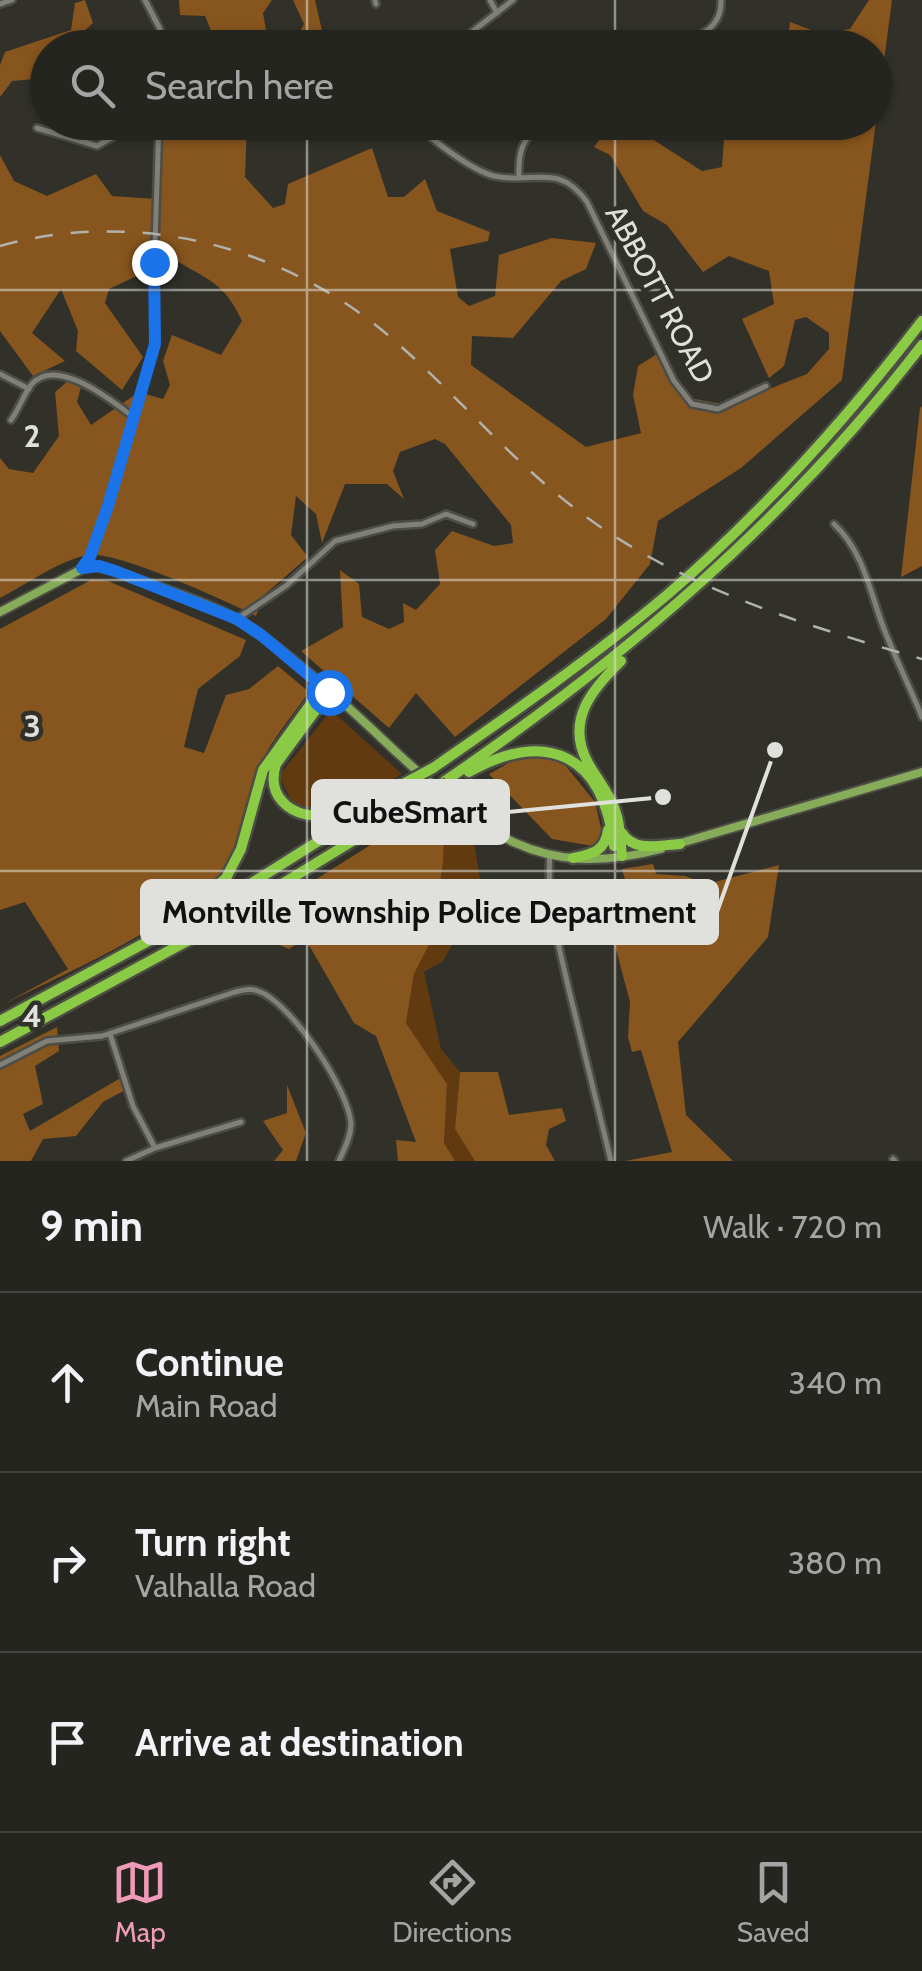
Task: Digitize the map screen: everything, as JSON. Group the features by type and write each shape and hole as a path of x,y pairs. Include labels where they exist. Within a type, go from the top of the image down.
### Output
{"highway":[{"path":"0,1021 262,877 433,768 619,633 716,550 827,437 922,320"},
{"path":"680,844 634,845 626,840 613,805 583,753 579,732 582,710 598,684 816,470 922,345"},
{"path":"0,1042 225,920 446,783 566,696 679,604"},
{"path":"326,690 276,764 273,780 278,797 295,810 326,815 394,791"},
{"path":"87,976 190,908 226,878 241,850 263,770 326,690"},
{"path":"446,783 502,756 535,749 551,751 579,766 608,814 619,857"},
{"path":"573,858 602,848 607,839 608,814"},
{"path":"619,827 619,857"}],"main road":[{"path":"0,612 82,568 99,566 237,619 326,690 467,816 506,840 573,858 619,857 680,844 922,772"}],"street":[{"path":"0,4 12,0"},
{"path":"145,0 160,30"},
{"path":"490,0 497,13"},
{"path":"475,30 513,0"},
{"path":"709,30 720,15 721,0"},
{"path":"71,140 97,146 108,140"},
{"path":"82,568 101,526 156,336 154,274 159,140"},
{"name":"ABBOTT ROAD","path":"436,140 484,172 499,177 558,178 572,185 585,199 674,380 689,402 718,409 766,386"},
{"path":"518,176 519,152 525,140"},
{"path":"0,374 29,389"},
{"path":"10,420 29,389 42,378 64,376 94,388 132,416"},
{"path":"237,619 288,585 325,547 348,535 422,524 446,514 474,524"},
{"path":"834,524 861,563 922,717"},
{"path":"550,854 549,894 556,931 580,1046 611,1161"},
{"path":"0,1065 47,1041 110,1034 250,989 263,993 318,1048 346,1107 350,1130 339,1161"},
{"path":"110,1034 134,1106 155,1148"},
{"path":"126,1161 241,1122"}],"shaded area":[{"path":"85,0 93,23 85,30 71,30 75,3"},
{"path":"179,0 272,0 263,13 266,30 211,30 205,16 180,15"},
{"path":"293,0 315,0 322,30 301,30 304,24"},
{"path":"869,0 892,0 888,30 844,30 850,29"},
{"path":"790,22 811,30 789,30"},
{"path":"30,44 30,79 12,81 0,97 0,65 5,52"},
{"path":"160,140 246,140 245,177 273,208 285,204 288,184 372,148 388,197 404,197 425,179 437,211 490,232 488,241 450,249 458,297 469,306 495,296 499,255 552,238 596,243 586,269 561,281 513,338 472,336 471,365 586,447 641,433 633,395 638,366 660,352 684,397 728,405 807,374 829,349 829,333 806,317 795,320 784,366 769,378 742,319 774,304 769,271 729,256 703,272 667,225 643,211 610,155 594,147 599,140 654,140 702,171 722,167 724,140 874,140 842,380 741,468 658,521 650,564 606,619 455,737 416,693 389,728 301,651 343,627 340,570 359,584 362,617 389,629 404,622 403,603 416,610 440,584 435,550 452,531 494,546 513,543 511,525 445,444 435,439 400,452 393,471 404,499 387,484 345,484 322,543 316,514 296,496 291,535 308,557 264,595 256,616 147,569 90,555 56,566 0,598 0,458 9,469 33,473 59,436 55,392 74,376 83,379 77,402 91,425 139,392 163,399 170,385 163,361 172,335 221,355 242,321 222,290 173,259 109,289 105,303 143,357 122,390 76,351 78,331 61,289 32,333 65,361 33,376 0,331 0,155 14,181 47,196 96,174 112,196 155,199"},
{"path":"920,408 922,566 901,577"},
{"path":"91,580 108,581 246,640 240,656 198,689 184,747 204,753 226,695 249,689 278,666 309,692 260,765 233,854 210,885 156,925 0,1006 68,969 25,902 0,910 0,629"},
{"path":"331,710 402,774 351,804 326,808 293,804 279,776"},
{"path":"525,754 561,760 595,802 602,832 628,843 593,846 552,839 489,774"},
{"path":"433,806 473,835 482,892 443,961 424,972 441,1049 460,1072 455,1129 478,1160 475,1161 455,1161 444,1144 447,1084 406,1023 414,974 432,939 444,833 429,808"},
{"path":"429,808 444,833 443,861 432,939 414,974 406,1023 447,1084 444,1143 455,1161 398,1161 396,1140 416,1142 376,1036 354,1023 310,947 301,941 289,949 239,928"},
{"path":"653,864 656,874 685,876 707,884 779,865 768,937 678,1042 686,1115 733,1161 625,1161 672,1152 641,1050 632,1052 628,1037 630,1002 609,923 626,918 632,903 622,869"},
{"path":"57,1027 59,1051 35,1066 43,1104 23,1114 30,1131 124,1076 129,1088 103,1102 76,1136 43,1139 31,1161 0,1161 0,1056"},
{"path":"460,1072 498,1072 509,1115 562,1108 566,1121 549,1129 546,1145 555,1161 475,1161 455,1129"},
{"path":"287,1085 306,1133 296,1161 274,1161 283,1150 263,1121 287,1113"}],"railway":[{"path":"0,246 50,235 101,231 152,234 202,242 297,276 342,301 383,331 542,482 639,551 756,606 922,659"}],"place":[{"name":"Montville Township Police Department","path":"775,750"},
{"name":"CubeSmart","path":"663,797"}],"route":[{"path":"154,262 155,344 135,402 108,506 90,557 82,568 99,566 115,571 237,619 329,692"}]}
